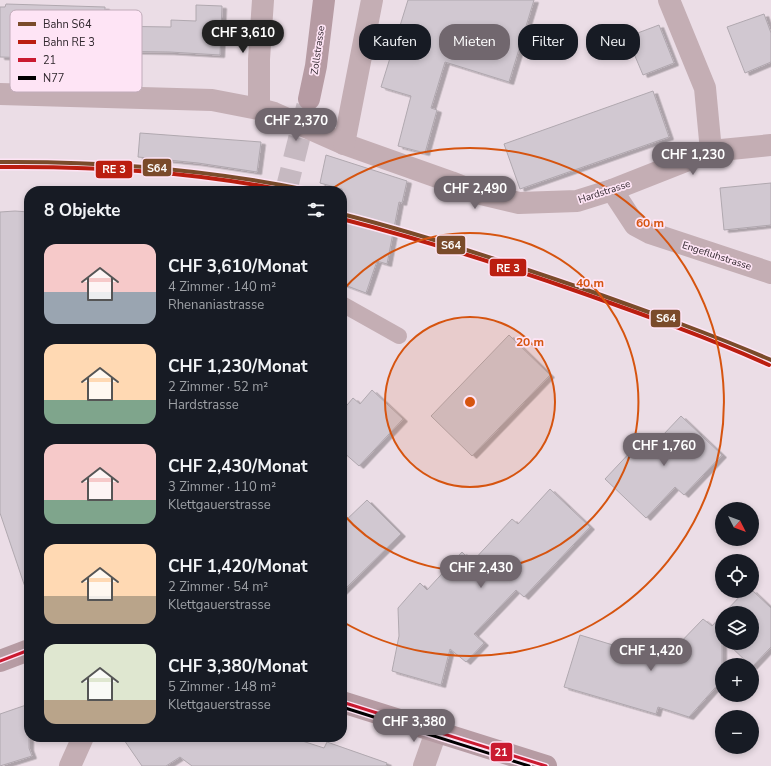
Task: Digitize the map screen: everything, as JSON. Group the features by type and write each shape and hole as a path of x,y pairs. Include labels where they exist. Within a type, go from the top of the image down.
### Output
{"main road":[{"name":"Zollstrasse","path":"309,99 316,66 324,0"},
{"path":"0,661 24,652"},
{"path":"347,704 546,766"}],"street":[{"path":"259,109 259,59 263,0"},
{"path":"344,144 372,0"},
{"path":"669,0 705,88 711,151"},
{"name":"Hardstrasse","path":"0,94 212,100 259,109 274,113 344,144 481,194 519,203 577,200 612,190 711,151 771,146"},
{"name":"Engefluhstrasse","path":"612,190 635,225 650,232 771,273"},
{"path":"424,766 436,732"},
{"path":"70,766 81,742"}],"lane":[{"path":"347,307 399,336"}],"building":[{"path":"408,0 534,0 527,24 518,24 518,52 509,82 445,62 431,108 437,110 425,153 398,146 411,96 381,87 389,60 431,60 431,24 401,24"},
{"path":"6,4 105,7 105,10 10,10 10,57 0,57 0,7 5,7"},
{"path":"196,5 222,6 220,55 142,52 142,27 171,27 171,20 196,21"},
{"path":"764,14 771,33 771,62 745,73 727,27"},
{"path":"659,25 674,63 643,75 637,60 640,60 640,32"},
{"path":"653,91 669,137 520,189 504,144"},
{"path":"140,133 261,142 257,172 198,163 138,157"},
{"path":"326,155 407,181 402,203 399,202 387,264 377,261 366,293 347,286 347,186 331,186 320,183"},
{"path":"771,183 771,225 724,230 720,188"},
{"path":"0,212 24,212 24,584 0,513"},
{"path":"509,335 550,375 472,456 431,416"},
{"path":"372,390 403,419 359,466 347,455 347,405 353,398 360,404"},
{"path":"681,416 722,455 684,495 675,487 646,518 605,479 635,447 644,455"},
{"path":"550,489 590,527 524,597 516,590 474,634 484,643 466,662 450,649 441,685 392,671 399,636 398,608 420,583 427,590 462,552 472,562 512,519 518,524"},
{"path":"367,500 401,534 347,587 347,519"},
{"path":"759,597 771,608 771,647 759,660 759,658 743,658 734,650 759,650 759,606 731,606 738,598 759,598"},
{"path":"703,619 712,626 715,623 715,650 722,650 722,658 715,658 715,688 689,717 658,707 656,714 564,687 580,635 669,662 673,650"},
{"path":"24,706 24,742 29,742 29,748 32,756 0,766 0,714"},
{"path":"125,742 305,742 324,748 327,742 387,763 386,766 192,766 180,757 166,766 142,766"}],"tunnel":[{"path":"287,186 309,99"}],"rail line":[{"name":"S64","path":"0,162 79,163 157,168 234,177 288,186"},
{"name":"S64","path":"347,215 496,259 610,298 726,341 771,360"}],"transit line":[{"path":"0,167 144,171 180,174 262,186"},
{"path":"347,220 434,245 555,284 678,328 769,365"},
{"name":"21","path":"0,661 24,652"},
{"name":"21","path":"347,704 546,766"},
{"name":"N77","path":"347,709 529,766"}]}
